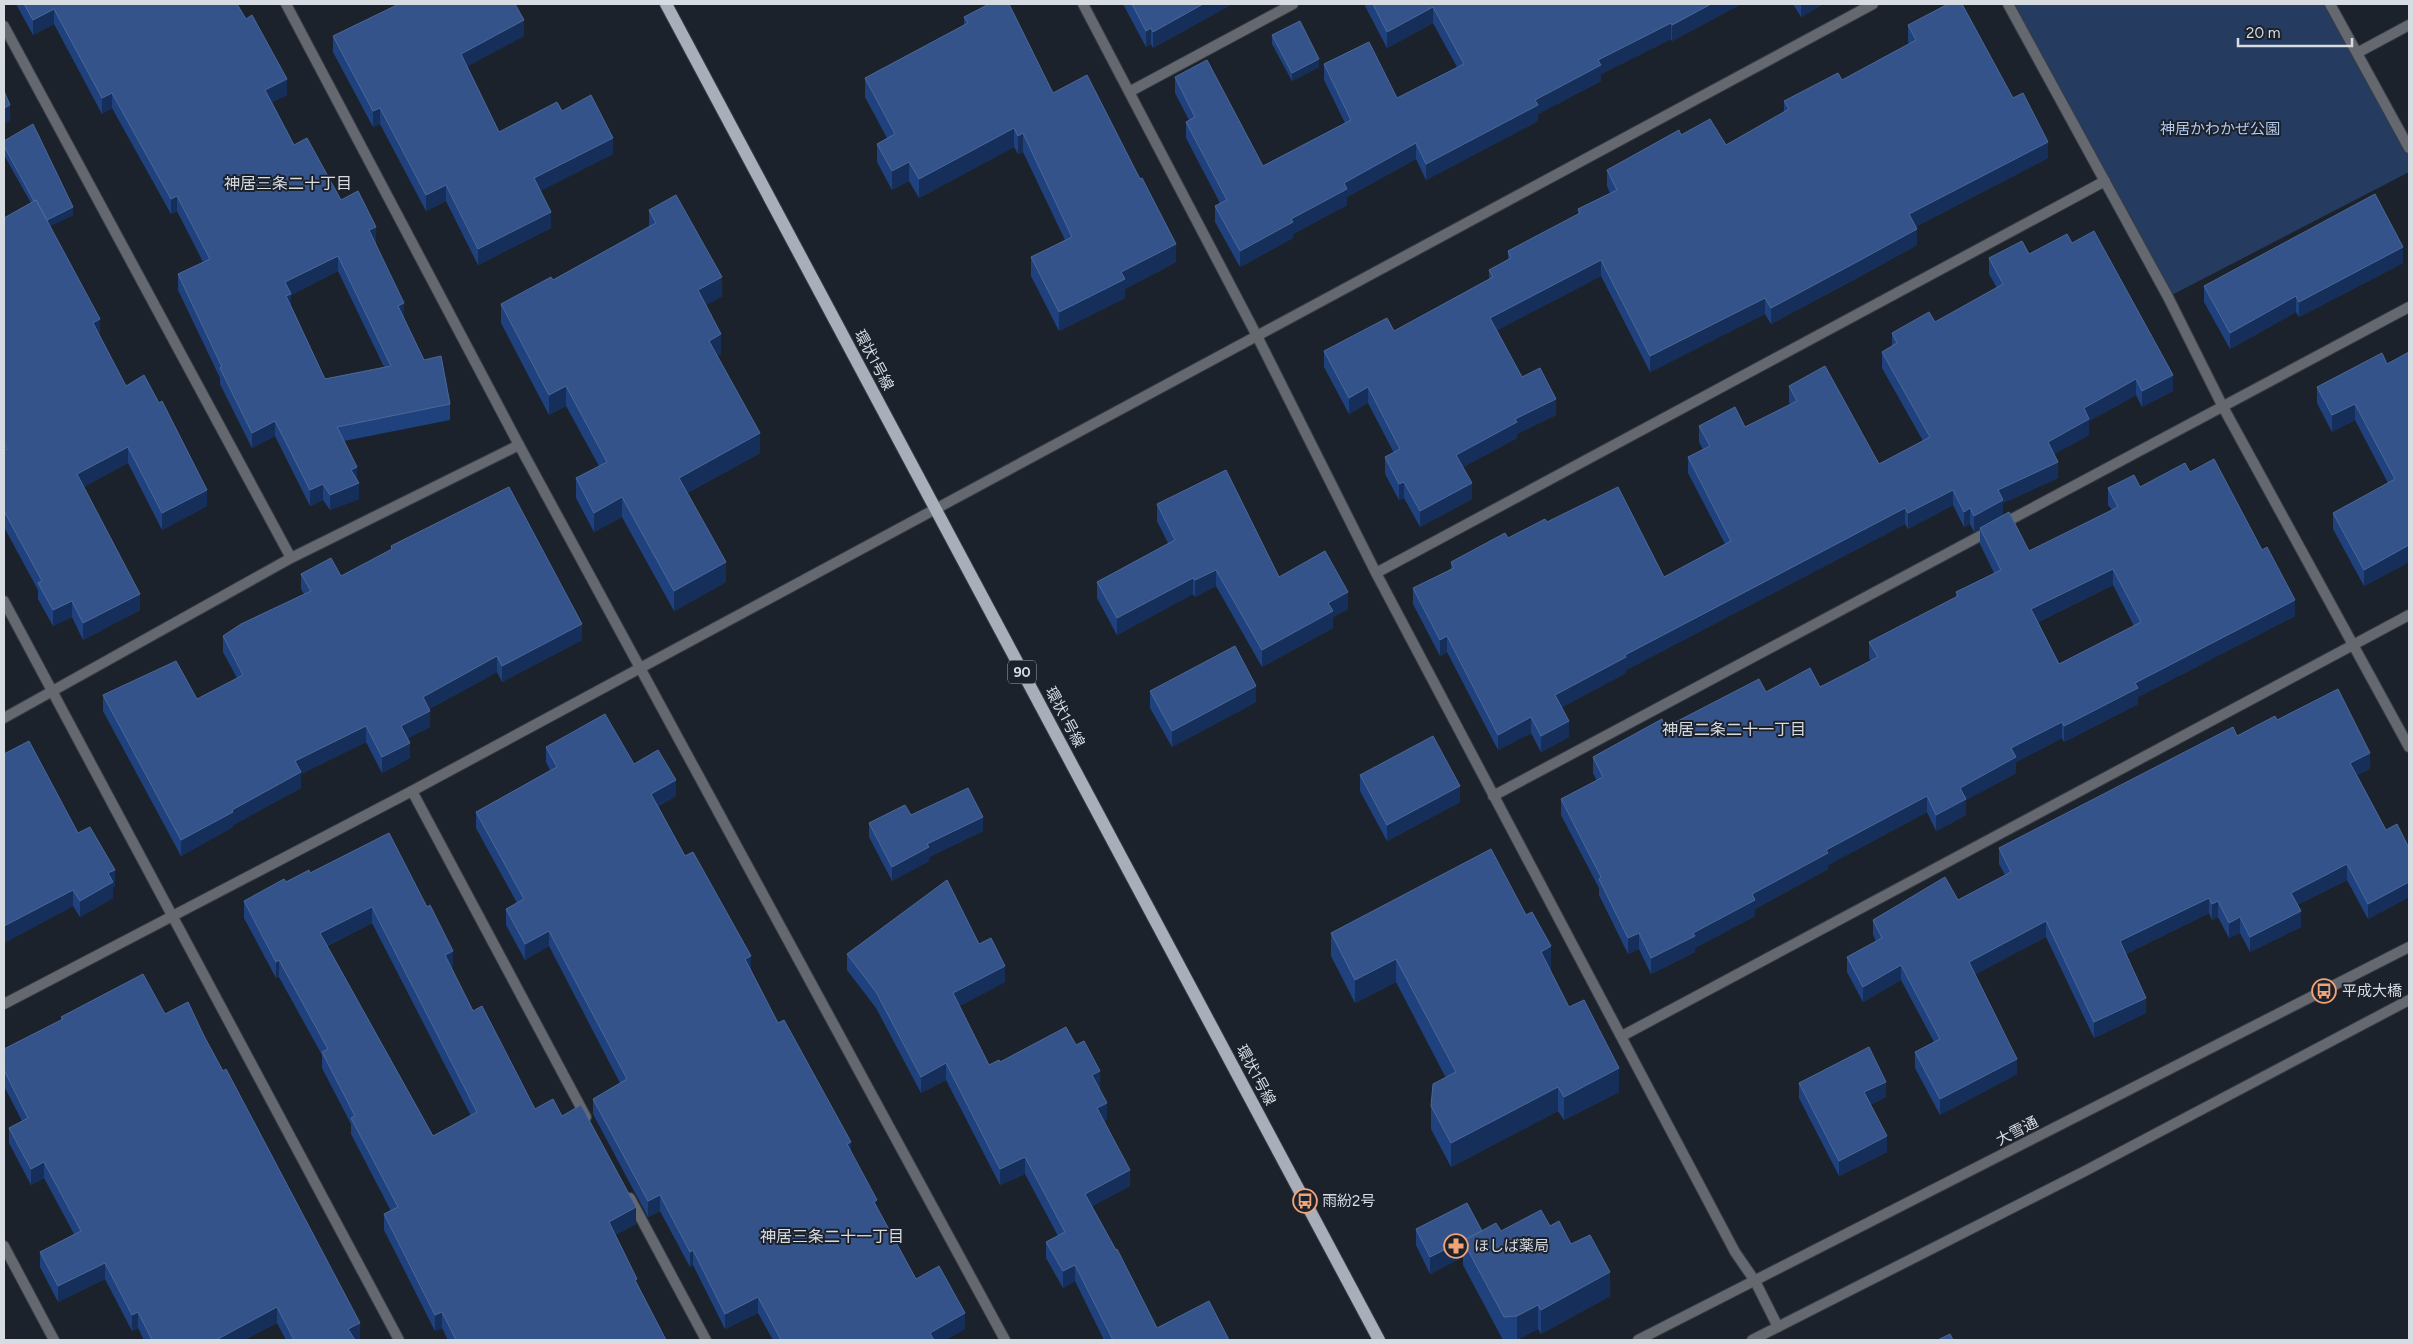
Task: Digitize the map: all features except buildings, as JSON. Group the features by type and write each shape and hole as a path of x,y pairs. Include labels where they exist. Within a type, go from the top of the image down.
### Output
{"main road":[{"name":"環状1号線","path":"666,4 1379,1340"}],"street":[{"path":"286,4 519,445 1005,1340"},
{"path":"1083,4 1257,336 1376,573 1493,796 1735,1252 1754,1281 1778,1327"},
{"path":"1129,92 1293,4"},
{"path":"4,1004 412,791 1873,4"},
{"path":"2008,4 2168,297 2223,407 2355,645 2409,747"},
{"path":"2330,4 2409,148"},
{"path":"2357,53 2409,25"},
{"path":"4,26 291,558"},
{"path":"1376,573 2105,181"},
{"path":"1493,796 2409,307"},
{"path":"4,718 52,693 291,558 519,445"},
{"path":"4,601 399,1340"},
{"path":"1622,1036 2409,615"},
{"path":"412,791 589,1122"},
{"name":"大雪通","path":"1638,1340 2409,947"},
{"path":"1752,1340 2085,1171 2409,1000"},
{"path":"626,1192 706,1340"},
{"path":"4,1246 54,1340"}],"green space":[{"name":"神居かわかぜ公園","path":"2008,4 2330,4 2409,148 2409,172 2168,297"}],"place":[{"name":"平成大橋","path":"2324,991"},
{"name":"雨紛2号","path":"1305,1201"},
{"name":"ほしば薬局","path":"1456,1246"}],"district":[{"name":"神居三条二十丁目","path":"288,183"},
{"name":"神居二条二十一丁目","path":"1734,729"},
{"name":"神居三条二十一丁目","path":"832,1236"}]}
